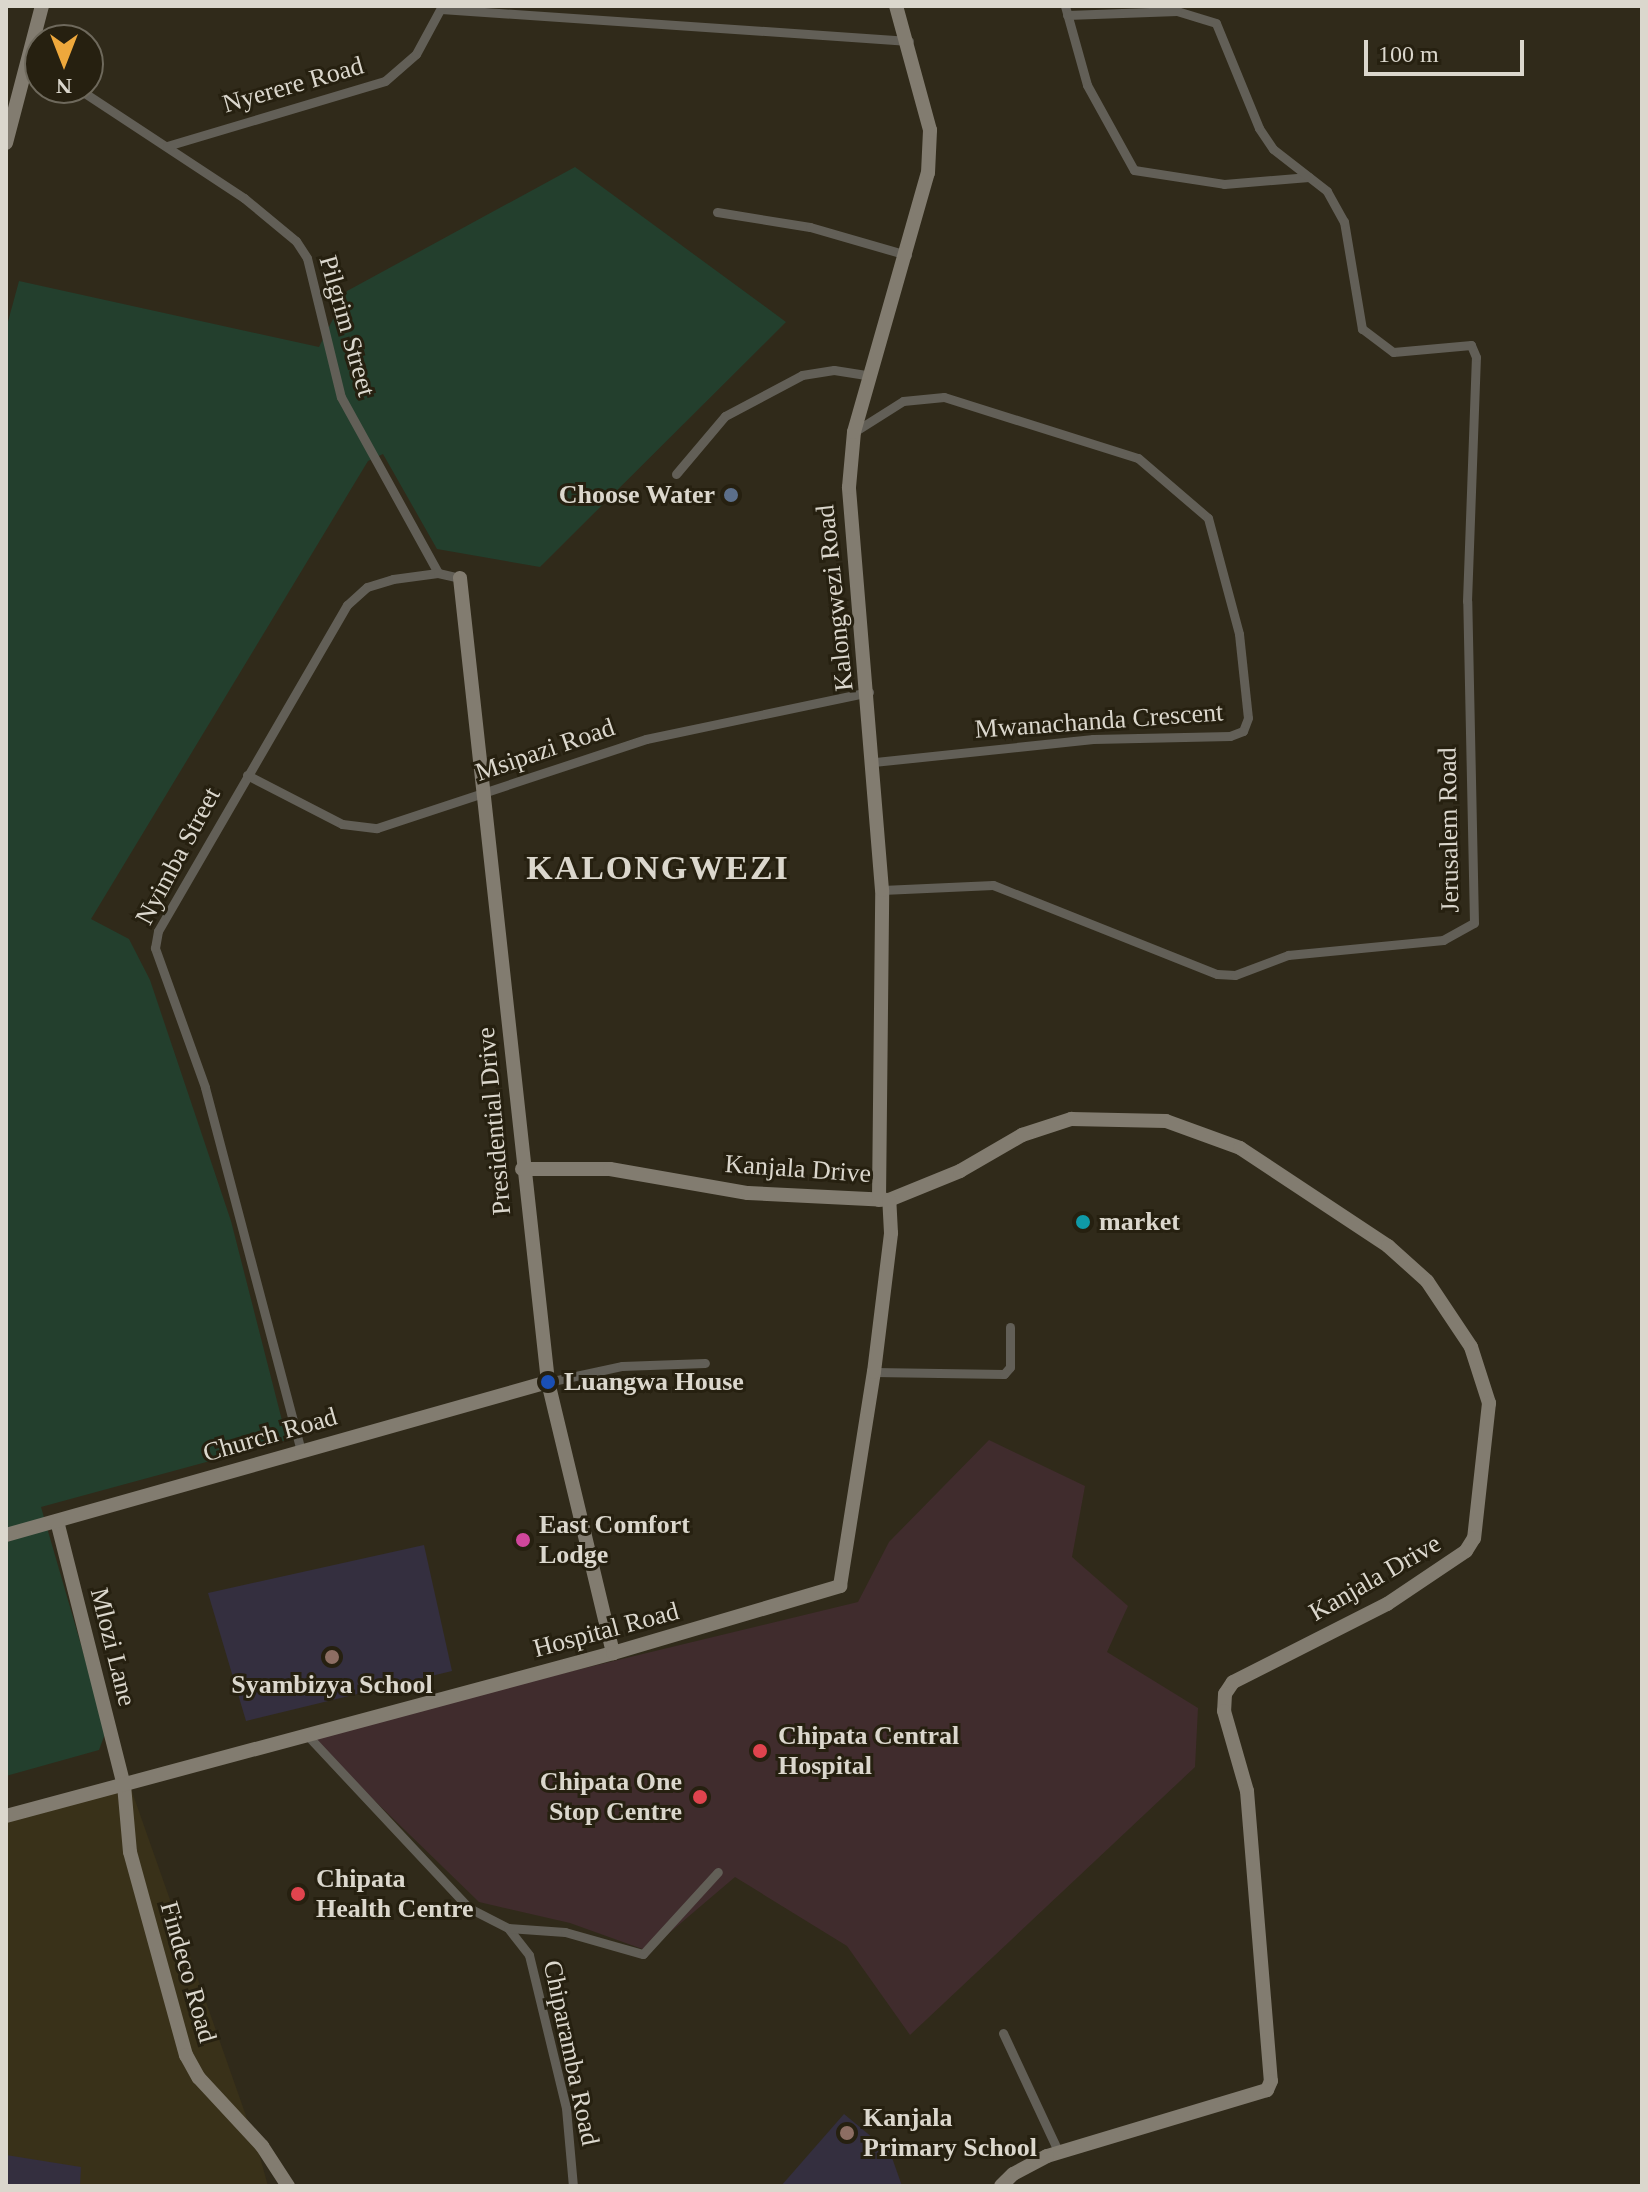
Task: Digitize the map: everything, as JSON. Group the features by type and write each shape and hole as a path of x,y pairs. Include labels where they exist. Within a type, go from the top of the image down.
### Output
{"street":[{"name":"Kalongwezi Road","path":"884,1200 882,890 869,692 849,487 854,432 907,255 930,152 910,42 896,6"},
{"path":"442,8 910,42"},
{"name":"Nyerere Road","path":"167,146 385,81 416,54 442,8"},
{"path":"1066,10 1177,11 1208,18 1228,49 1259,128 1273,149 1309,177 1224,184 1134,170 1087,85 1066,10"},
{"path":"6,143 8,125 24,89"},
{"name":"Pilgrim Street","path":"102,104 244,198 296,241 307,258 341,397 438,573"},
{"name":"Jerusalem Road","path":"882,890 993,885 1217,974 1235,975 1288,955 1443,940 1465,932 1475,911 1467,601 1476,357 1471,345 1393,352 1362,329 1344,222 1327,191 1309,177"},
{"path":"717,212 810,227 907,255"},
{"path":"676,474 725,416 802,375 834,370 871,376"},
{"name":"Mwanachanda Crescent","path":"854,432 903,401 944,397 1138,458 1208,518 1239,634 1248,718 1243,731 1230,736 1093,739 873,762"},
{"name":"Nyimba Street","path":"301,1451 205,1087 155,948 158,931 347,605 367,587 438,573 460,578"},
{"name":"Presidential Drive","path":"460,578 487,794 522,1169 548,1382 613,1653"},
{"name":"Msipazi Road","path":"247,775 360,830 487,794 702,724 869,692"},
{"name":"Kanjala Drive","path":"522,1169 610,1169 748,1193 884,1200 960,1171 1022,1135 1071,1119 1166,1121 1202,1130 1308,1191 1388,1246 1427,1281 1471,1347 1489,1403 1474,1538 1466,1551 1387,1604 1233,1682 1225,1694 1224,1711 1247,1791 1271,2081 1267,2090 1059,2153 1013,2174 1001,2186"},
{"name":"Hospital Road","path":"6,1816 613,1653 840,1586 874,1372 891,1233 884,1200"},
{"path":"874,1372 1004,1374 1010,1367 1010,1327"},
{"path":"548,1382 622,1366 705,1363"},
{"name":"Church Road","path":"6,1535 548,1382"},
{"name":"Mlozi Lane","path":"57,1521 124,1785"},
{"name":"Chiparamba Road","path":"307,1735 469,1908 508,1928 529,1955 539,1984 566,2108 573,2186"},
{"name":"Findeco Road","path":"124,1785 130,1852 186,2055 199,2078 262,2146 288,2186"},
{"path":"508,1928 565,1932 643,1954 718,1872"},
{"path":"1003,2033 1059,2153"}],"shaded area":[{"name":"Chipata Central Hospital","path":"989,1440 1085,1486 1072,1557 1128,1606 1107,1652 1198,1708 1195,1767 910,2035 847,1946 735,1877 648,1951 570,1923 479,1902 307,1735 858,1602 889,1542"},
{"path":"424,1545 452,1671 246,1721 208,1593"},
{"path":"130,1786 268,2186 6,2186 6,1818"},
{"name":"Kanjala Primary School","path":"844,2114 890,2152 902,2186 781,2186"},
{"path":"6,2155 81,2167 80,2186 6,2186"}],"green space":[{"path":"575,167 786,322 540,567 437,549 383,454 368,461 91,919 129,939 150,980 231,1221 287,1440 41,1507 106,1731 99,1750 6,1776 6,329 19,281 319,347 347,291"}],"place":[{"name":"Choose Water","path":"731,495"},
{"name":"market","path":"1083,1222"},
{"name":"Luangwa House","path":"548,1382"},
{"name":"East Comfort Lodge","path":"523,1540"},
{"name":"Syambizya School","path":"332,1657"},
{"name":"Chipata Central Hospital","path":"760,1751"},
{"name":"Chipata One Stop Centre","path":"700,1797"},
{"name":"Chipata Health Centre","path":"298,1894"},
{"name":"Kanjala Primary School","path":"847,2133"}],"district":[{"name":"KALONGWEZI","path":"658,868"}]}
